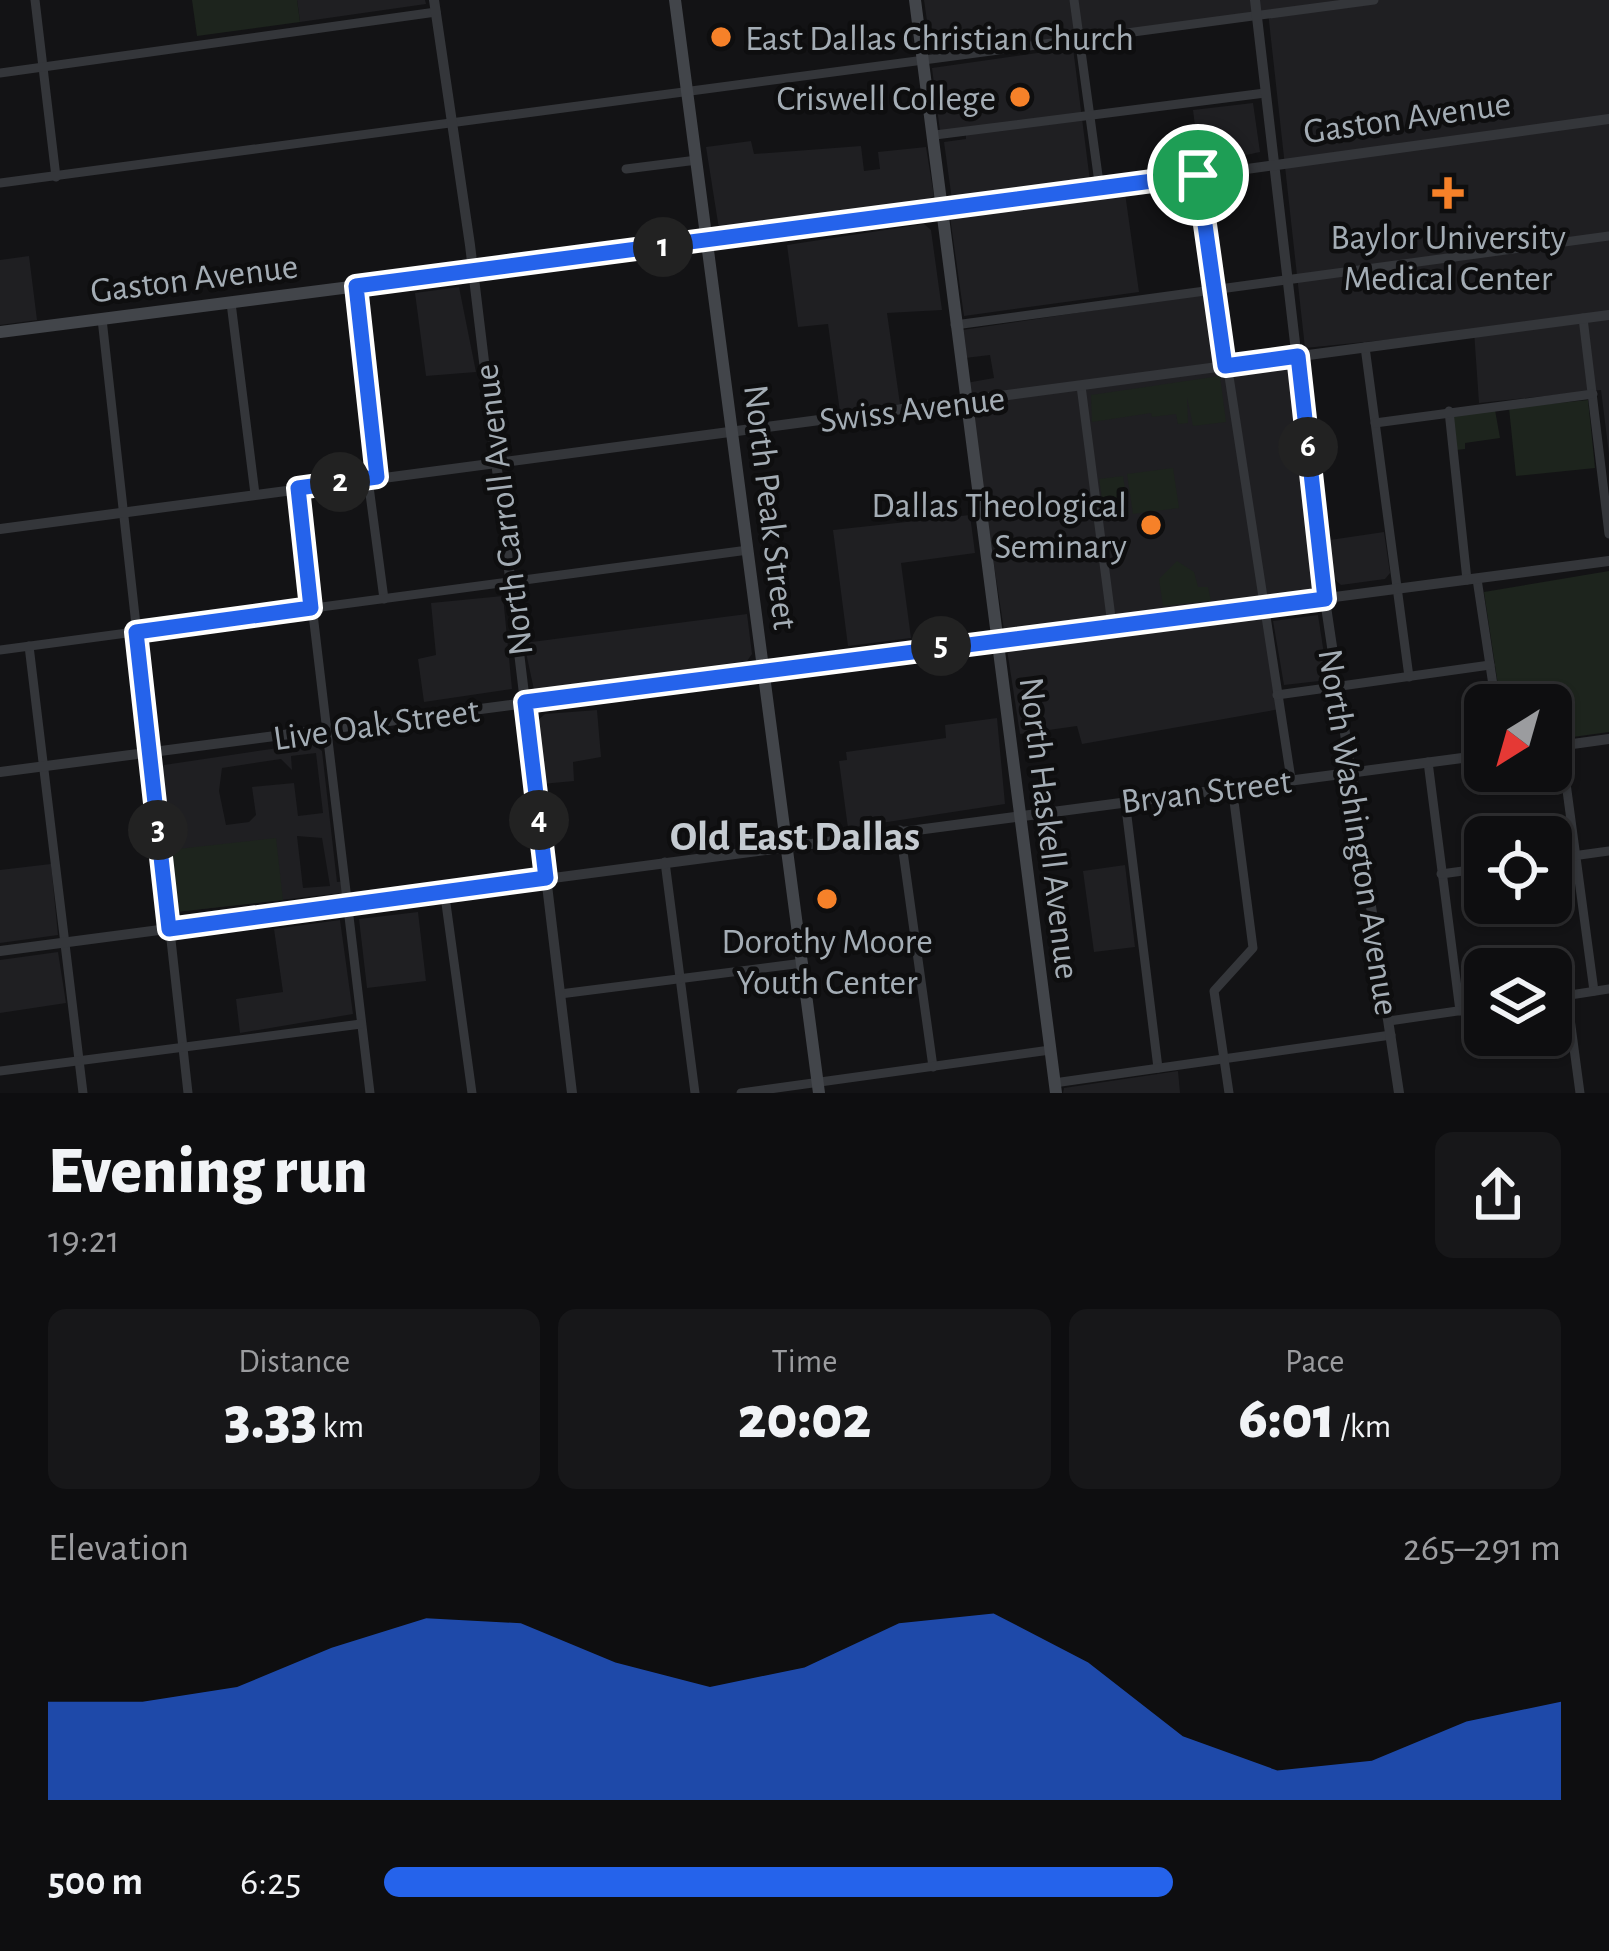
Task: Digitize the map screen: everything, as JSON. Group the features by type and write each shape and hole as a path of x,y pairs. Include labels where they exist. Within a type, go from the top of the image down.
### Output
{"main road":[{"name":"North Peak Street","path":"675,0 819,1088"},
{"name":"North Haskell Avenue","path":"915,0 1055,1088"},
{"name":"Gaston Avenue","path":"0,332 943,211"}],"street":[{"path":"35,0 56,177"},
{"path":"1074,0 1100,190"},
{"name":"North Washington Avenue","path":"1255,0 1325,599 1399,1093"},
{"path":"0,183 1080,43 1374,0"},
{"path":"0,73 435,6"},
{"name":"North Carroll Avenue","path":"435,6 473,271 572,1093"},
{"path":"934,135 1265,93"},
{"name":"Gaston Avenue","path":"943,211 1609,119"},
{"path":"626,169 697,160"},
{"path":"1198,175 1291,779"},
{"path":"955,325 1609,236"},
{"path":"356,286 384,599"},
{"path":"231,303 255,494"},
{"name":"Swiss Avenue","path":"0,529 1609,315"},
{"path":"1583,318 1609,534"},
{"path":"102,319 188,1093"},
{"path":"1365,346 1409,677"},
{"path":"1081,386 1112,625"},
{"path":"1375,422 1593,394"},
{"path":"1449,410 1493,684"},
{"path":"298,488 370,1093"},
{"path":"0,650 748,550"},
{"name":"Live Oak Street","path":"0,772 763,668 1609,561"},
{"path":"29,646 83,1093"},
{"path":"1277,695 1490,665"},
{"path":"1572,744 1609,739"},
{"name":"Bryan Street","path":"0,951 1464,758"},
{"path":"1428,762 1460,1011"},
{"path":"1228,1093 1214,991 1253,947 1232,786"},
{"path":"1564,792 1594,991"},
{"path":"1125,800 1158,1068"},
{"path":"900,830 933,1066"},
{"path":"1572,856 1609,851"},
{"path":"665,862 695,1093"},
{"path":"1441,874 1464,871"},
{"path":"444,889 472,1093"},
{"path":"560,994 803,963"},
{"path":"1572,995 1609,989"},
{"path":"1389,1021 1464,1010"},
{"path":"0,1070 361,1024"},
{"path":"1572,1028 1580,1093"},
{"path":"1055,1088 1158,1068 1391,1035"},
{"path":"741,1093 819,1088 933,1066 1050,1051"}],"shaded area":[{"path":"192,0 297,0 300,22 197,36"},
{"path":"297,0 425,0 426,4 300,22"},
{"name":"Baylor University Medical Center","path":"924,0 1609,0 1609,454 1601,390 1479,403 1474,331 1305,348 1268,12 932,55"},
{"name":"Criswell College","path":"1073,48 1090,181 952,200 944,142 966,139 966,130 940,131 932,68"},
{"path":"1253,103 1260,152 1200,165 1193,110"},
{"path":"751,141 754,154 861,146 864,171 880,169 878,152 926,147 934,196 921,202 719,229 706,147"},
{"path":"1125,193 1139,292 964,316 950,217"},
{"path":"924,224 931,230 942,310 887,313 900,404 840,412 828,324 798,327 787,245"},
{"path":"29,256 37,320 0,325 0,260"},
{"path":"459,287 476,372 426,376 415,293"},
{"name":"Dallas Theological Seminary","path":"1210,293 1221,370 1293,358 1322,594 1263,609 1280,709 1082,744 1077,726 1020,734 966,383 994,378 990,355 965,358 962,330"},
{"path":"1220,376 1226,422 1193,426 1187,397 1188,423 1178,424 1176,414 1152,417 1151,413 1092,422 1091,395"},
{"path":"1588,400 1595,468 1516,476 1509,408"},
{"path":"1495,410 1500,438 1465,443 1465,449 1456,450 1452,414"},
{"path":"1173,468 1179,508 1133,514 1127,474"},
{"path":"1123,476 1129,514 1105,517 1099,479"},
{"path":"970,515 975,553 901,563 911,638 848,646 833,530"},
{"path":"1384,532 1390,573 1385,579 1341,585 1334,579 1330,540"},
{"path":"1177,561 1194,572 1198,587 1208,587 1211,601 1163,606 1159,579"},
{"path":"1609,571 1609,732 1572,737 1572,684 1498,684 1484,592"},
{"path":"503,596 512,689 424,702 418,659 436,655 431,603"},
{"path":"747,614 752,654 747,661 534,690 524,643"},
{"path":"1318,615 1328,680 1284,685 1273,621"},
{"path":"597,710 601,757 573,762 574,781 542,784 537,721 545,714"},
{"path":"997,718 1005,804 848,828 839,761 847,760 846,752 946,738 945,725"},
{"path":"312,743 322,751 337,882 349,881 350,892 176,912 160,771 164,765","holes":["316,753 323,813 298,816 294,783 252,787 256,815 249,822 226,825 219,791 222,768 281,759 292,770 291,756","297,836 322,838 330,886 303,888"]},
{"path":"276,838 283,900 176,912 169,850"},
{"path":"51,864 58,935 0,943 0,870"},
{"path":"1125,865 1135,947 1094,952 1083,871"},
{"path":"418,912 426,981 367,988 359,919"},
{"path":"340,920 353,1014 240,1033 236,999 283,992 274,929"},
{"path":"58,952 66,1003 0,1013 0,960"},
{"path":"1178,1071 1180,1093 1063,1093 1064,1088"}],"place":[{"name":"East Dallas Christian Church","path":"721,37"},
{"name":"Criswell College","path":"1020,97"},
{"name":"Baylor University Medical Center","path":"1448,193"},
{"name":"Dallas Theological Seminary","path":"1151,525"},
{"name":"Dorothy Moore Youth Center","path":"827,899"}],"district":[{"name":"Old East Dallas","path":"795,835"}],"route":[{"path":"1198,175 1225,366 1298,356 1325,599 525,702 546,878 169,929 136,632 311,608 298,488 377,477 356,286 1198,175"}]}
